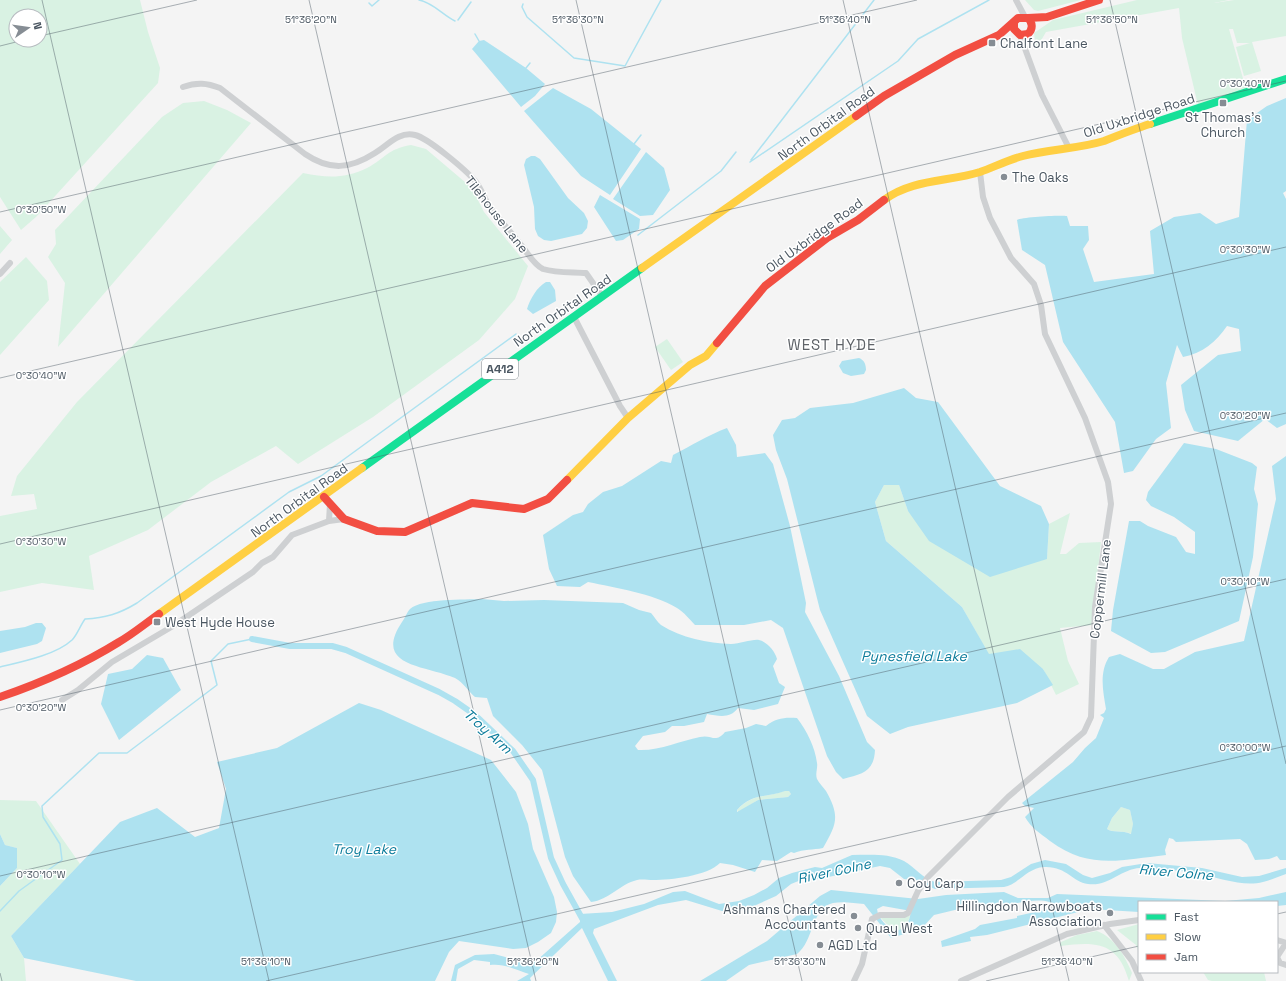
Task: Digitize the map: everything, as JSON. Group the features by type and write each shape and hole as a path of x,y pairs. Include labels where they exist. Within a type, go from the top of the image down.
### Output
{"main road":[{"path":"1047,17 1031,30 1019,34 1014,29 1015,21 1026,18 1047,17 1099,0"},
{"path":"1026,18 1031,24 1031,30"},
{"name":"North Orbital Road","path":"999,35 1015,21"},
{"name":"North Orbital Road","path":"0,697 37,685 75,668 120,642 602,296 884,96 955,56 999,35 1019,34"},
{"name":"Old Uxbridge Road","path":"324,497 344,519 377,530 405,532 472,503 524,509 548,500 628,418 690,365 706,356 765,286 827,238 858,220 885,198 900,190 980,172 1000,163 1023,156 1103,141 1126,131 1173,118 1286,79"}],"street":[{"path":"1016,0 1026,18"},
{"path":"1015,21 1016,0"},
{"path":"1027,52 1031,30"},
{"path":"1019,34 1042,95 1066,138 1069,148"},
{"name":"Tilehouse Lane","path":"183,86 192,83 203,83 220,88 306,154 316,161 329,166 341,166 358,162 394,138 407,135 420,137 429,142 475,180 491,208 536,264 543,268 586,273 602,296"},
{"name":"Coppermill Lane","path":"854,981 862,964 868,928 876,916 904,915 908,913 917,894 928,878 1008,797 1084,732 1091,717 1095,607 1111,504 1108,482 1085,418 1045,334 1041,305 1036,290 1028,276 1011,258 993,224 983,197 980,172"},
{"path":"0,274 10,263"},
{"path":"574,317 620,406 628,418"},
{"path":"329,521 330,504"},
{"path":"62,700 78,690 112,662 173,626 273,557 292,535 329,521 344,519"},
{"path":"961,981 1068,934 1104,925 1138,920"},
{"path":"1104,925 1132,961 1139,980"},
{"path":"1278,955 1286,943"},
{"path":"1278,959 1280,963 1286,965"}],"green space":[{"path":"0,0 140,0 148,32 160,68 158,83 36,217 21,230 0,197"},
{"path":"1025,0 1081,0 1038,11 1034,10"},
{"path":"1137,0 1229,0 1214,3 1234,0 1286,0 1286,36 1252,42 1261,71 1244,76 1236,47 1250,43 1237,43 1233,29 1229,29 1246,89 1198,105 1182,38 1179,8 1046,32 1036,49 1034,33 1053,20"},
{"path":"204,101 227,110 251,123 58,347 65,283 48,257 56,244 55,230 162,117 183,103"},
{"path":"411,145 426,149 472,188 484,212 528,266 515,299 479,340 373,417 298,464 276,446 211,482 148,530 89,556 94,590 42,583 0,592 0,516 37,509 34,494 11,496 17,476 77,402 303,173 328,177 343,176 359,172 392,151"},
{"path":"0,226 12,240 0,254"},
{"path":"26,257 47,281 49,300 0,355 0,282"},
{"path":"667,339 683,362 671,370 655,347"},
{"path":"884,485 899,485 908,511 1047,559 1049,524 1070,513 1060,554 1066,554 1079,543 1101,542 1092,625 1060,628 1068,661 1079,684 1056,695 1043,669 989,655 962,607 886,541 875,502"},
{"path":"789,791 791,794 788,797 758,800 738,812 737,810 754,798"},
{"path":"0,800 36,801 80,864 11,936 24,958 26,981 0,981 0,886 17,868 17,848 5,845 0,834"},
{"path":"1121,807 1130,810 1133,824 1132,834 1107,829 1112,818"},
{"path":"910,915 905,926 894,932 880,917 905,917"},
{"path":"1138,924 1138,950 1136,945 1117,930"},
{"path":"1097,931 1109,938 1123,954 1132,973 1129,981 1119,958 1112,951 1104,947 1085,944 1060,946 1061,942 1077,935"},
{"path":"1204,973 1264,973 1266,981 1212,981 1208,980"}],"water":[{"path":"484,40 526,68 545,84 535,96 521,107 472,49 479,41"},
{"path":"553,88 591,109 641,149 610,195 581,176 524,111"},
{"path":"1286,98 1286,191 1283,193 1286,199 1286,424 1277,428 1265,419 1238,441 1194,431 1185,410 1181,385 1218,355 1241,351 1239,329 1227,326 1214,342 1197,353 1183,357 1177,345 1166,383 1171,428 1156,439 1133,471 1124,473 1115,422 1063,342 1045,265 1022,250 1017,220 1041,216 1067,216 1070,226 1088,226 1089,240 1083,249 1094,282 1154,274 1150,231 1174,217 1200,213 1216,224 1239,217 1247,120 1267,106"},
{"path":"646,152 664,168 670,190 653,215 640,216 613,199"},
{"path":"531,156 535,156 540,159 568,198 584,213 588,221 587,228 582,234 551,241 544,240 538,236 535,229 534,207 524,165 526,159"},
{"path":"600,195 640,219 639,229 623,240 616,241 594,207"},
{"path":"546,282 550,282 555,290 556,301 533,314 527,309 528,305 537,290"},
{"path":"859,358 865,364 866,370 864,374 851,376 843,373 839,366 842,361"},
{"name":"Pynesfield Lake","path":"904,388 916,398 938,402 1000,486 1041,506 1049,524 1047,559 990,577 929,541 908,511 899,485 884,485 875,502 886,541 962,607 989,654 1020,649 1043,669 1053,685 1017,703 908,727 890,734 867,716 820,610 787,479 776,450 773,435 782,420 795,418 810,408 853,403"},
{"path":"727,428 736,445 737,457 765,453 773,464 790,526 806,603 805,612 839,676 867,742 875,750 872,763 869,768 866,771 856,775 843,779 836,772 827,756 783,628 771,620 744,625 695,625 677,608 656,598 588,582 580,587 557,586 549,569 543,535 573,515 583,512 588,504 603,492 622,486 661,461 671,463 673,455 706,437"},
{"path":"1184,443 1216,449 1252,463 1257,467 1254,489 1258,504 1253,557 1239,621 1165,652 1151,653 1111,631 1113,610 1129,521 1140,521 1148,526 1176,537 1186,552 1195,554 1195,532 1174,517 1151,506 1146,500 1148,492"},
{"path":"1286,456 1286,860 1280,860 1277,856 1269,859 1255,860 1247,844 1240,839 1176,842 1169,838 1165,850 1166,855 1105,861 1078,856 1064,850 1050,841 1030,824 1025,817 1034,808 1025,806 1022,803 1073,762 1096,738 1104,718 1100,715 1104,713 1106,709 1103,676 1109,657 1120,654 1153,669 1164,669 1195,652 1244,641 1276,499 1272,466","holes":["1121,807 1130,810 1133,824 1131,834 1107,829 1112,818"]},
{"path":"482,599 504,601 544,600 623,603 639,610 651,613 661,625 669,630 695,639 731,644 756,640 765,643 770,647 776,656 777,659 773,666 779,683 785,687 778,704 754,710 738,708 731,714 724,716 707,714 704,722 684,726 672,726 665,732 643,736 635,746 638,750 654,749 704,736 716,738 722,736 725,732 746,728 756,724 766,726 773,721 797,718 804,728 812,745 817,763 817,779 826,791 835,814 834,826 823,848 794,853 791,852 777,861 762,860 755,872 733,865 720,863 707,871 679,878 637,880 597,901 591,902 573,876 565,857 542,770 522,745 493,716 487,698 475,697 461,682 455,678 406,662 398,656 394,648 394,637 410,609 416,605 434,601","holes":["789,791 791,794 788,797 758,800 737,812 737,810 743,805 754,798"]},
{"path":"36,623 42,623 46,628 42,641 37,644 0,653 0,631 25,627"},
{"path":"147,655 163,658 181,690 119,740 101,704 108,674 132,669"},
{"name":"Troy Lake","path":"359,703 381,710 491,760 516,792 528,824 533,849 554,897 557,912 556,922 551,933 526,948 513,949 459,941 449,952 435,981 136,981 24,958 11,936 120,822 157,808 195,837 219,828 226,789 217,762 277,748"},
{"path":"0,834 5,845 17,848 17,868 0,886"},
{"name":"River Colne","path":"852,855 878,855 898,858 926,878 935,882 1001,880 1011,877 1031,864 1045,860 1066,864 1083,875 1092,878 1110,873 1122,867 1147,863 1202,868 1242,877 1259,876 1286,868 1286,874 1263,882 1240,883 1200,874 1140,868 1127,871 1102,883 1088,884 1082,883 1064,871 1052,867 1044,867 1033,870 1014,883 1004,887 935,889 916,881 904,879 890,868 880,866 819,879 801,880 791,884 776,896 745,910 722,911 686,900 658,905 594,929 593,933 617,981 608,981 582,928 530,978 531,981 517,981 529,974 505,966 490,965 490,962 474,960 458,969 456,981 451,981 455,965 475,955 494,954 525,962 536,961 580,922 580,914 612,912 644,904 673,892 685,891 719,904 739,901 767,888 779,878 815,867 822,868"},
{"path":"831,890 918,899 946,895 1004,892 1018,898 1048,898 1057,894 1225,901 1138,901 1138,912 1090,909 987,935 970,937 971,941 942,947 941,941 975,929 980,925 1017,918 1017,916 1058,907 1053,903 1039,900 999,906 983,906 972,909 970,906 962,907 934,915 921,929 891,938 864,904 837,902 826,906 820,911 807,941 797,954 749,965 726,981 700,981 767,941 820,896","holes":["883,906 911,911 909,919 904,927 894,931 881,919 877,909"]},
{"path":"1286,892 1286,905 1278,906 1278,901 1225,901 1259,898"}],"waterway":[{"path":"369,3 372,6 379,0"},
{"path":"419,0 428,3 455,21"},
{"path":"523,4 522,7 527,17 574,58 625,66 661,0"},
{"path":"751,160 874,0"},
{"path":"750,162 898,61 918,39 989,0"},
{"path":"458,20 471,2"},
{"path":"475,34 479,41"},
{"path":"526,68 530,63"},
{"path":"634,144 641,135"},
{"path":"638,235 721,171 736,152"},
{"path":"0,667 18,663 57,650 72,640 85,619 112,615 137,603 289,492 321,476 516,334"},
{"path":"0,911 19,891 62,860 60,844 43,817 42,806 99,753 127,753 217,685 211,661 228,644 252,639"},
{"name":"Troy Arm","path":"252,639 290,646 332,646 346,650 439,692 475,715 513,751 533,780 551,858 563,884 583,920"}],"traffic: fast":[{"path":"1150,124 1286,79"},
{"path":"362,468 642,268"}],"traffic: slow":[{"path":"642,268 856,116"},
{"path":"884,200 906,188 980,172 1023,156 1094,144 1150,124"},
{"path":"567,480 628,418 690,365 706,356 717,343"},
{"path":"159,614 362,468"}],"traffic: jam":[{"path":"1028,18 1047,17 1099,0"},
{"path":"856,116 884,96 955,55 999,35 1018,18 1028,18 1032,24 1032,28 1028,34 1020,35 1014,29 1014,22"},
{"path":"717,343 765,286 827,238 858,220 884,200"},
{"path":"324,497 344,519 377,531 405,532 472,503 524,509 548,499 567,480"},
{"path":"0,697 46,680 76,666 124,639 159,614"}],"place":[{"name":"Chalfont Lane","path":"992,43"},
{"name":"St Thomas's Church","path":"1223,103"},
{"name":"The Oaks","path":"1004,177"},
{"name":"West Hyde House","path":"157,622"},
{"name":"Coy Carp","path":"899,883"},
{"name":"Hillingdon Narrowboats Association","path":"1110,913"},
{"name":"Ashmans Chartered Accountants","path":"854,916"},
{"name":"Quay West","path":"858,928"},
{"name":"AGD Ltd","path":"820,945"}],"district":[{"name":"WEST HYDE","path":"832,345"}]}
